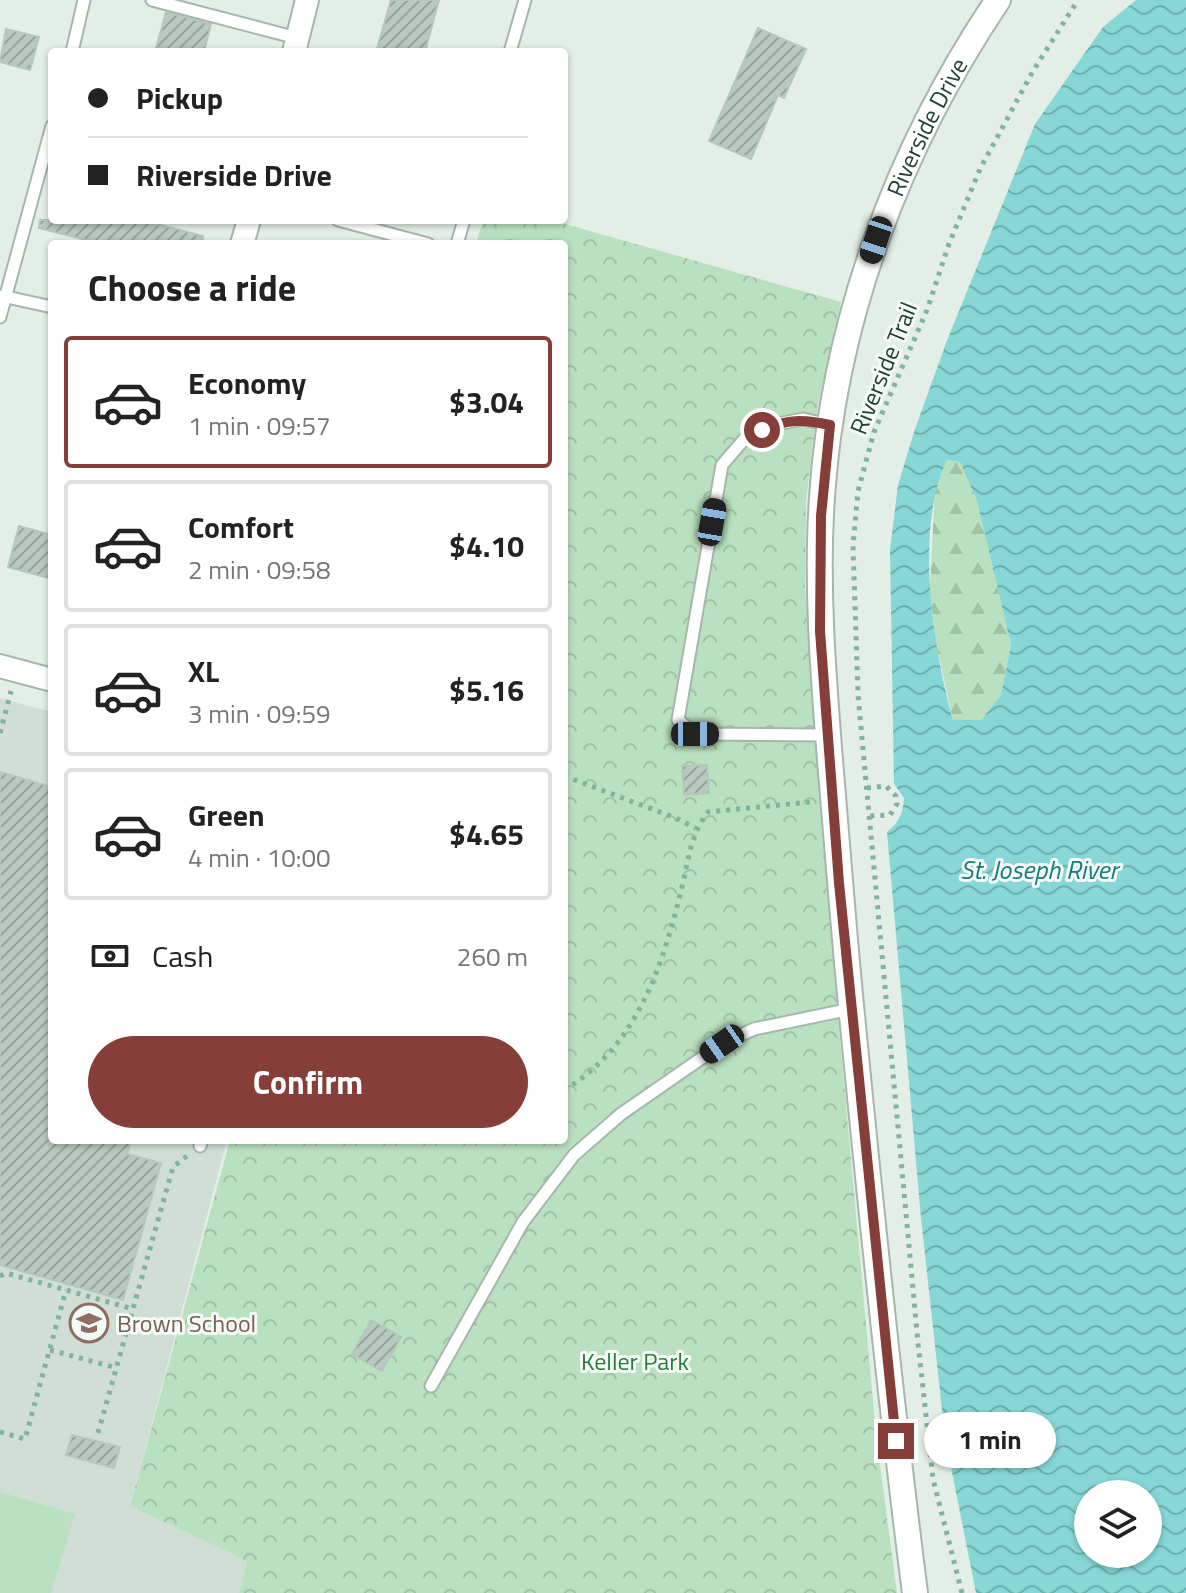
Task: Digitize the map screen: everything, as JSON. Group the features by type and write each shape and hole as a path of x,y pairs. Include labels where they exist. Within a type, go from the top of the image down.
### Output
{"street":[{"path":"295,45 307,0"},
{"name":"Riverside Drive","path":"915,1593 888,1380 833,800 820,631 822,494 830,425 855,305 898,181 930,113 998,0"},
{"path":"0,666 48,679"}],"lane":[{"path":"73,48 84,0"},
{"path":"152,0 295,45"},
{"path":"511,48 525,0"},
{"path":"0,317 3,296 48,140"},
{"path":"353,224 413,240"},
{"path":"3,296 48,306"},
{"path":"828,735 695,734 678,720 722,465 747,436 778,424 803,419 830,425"},
{"path":"431,1386 523,1222 574,1155 621,1114 722,1044 754,1029 852,1009"}],"path":[{"name":"Riverside Trail","path":"962,1593 933,1479 916,1327 858,695 853,546 858,491 867,456 882,411 927,310 949,244 980,169 1033,71 1078,0"},
{"path":"0,733 12,690"},
{"path":"568,778 695,828"},
{"path":"867,788 886,786 896,796 897,804 890,815 869,816"},
{"path":"568,1088 617,1046 650,991 670,936 695,828 708,812 867,797"},
{"path":"98,1433 173,1167"},
{"path":"0,1276 6,1273 133,1309"},
{"path":"0,1432 25,1439 66,1290"},
{"path":"50,1350 117,1368"}],"shaded area":[{"name":"Brown School","path":"0,698 48,711 48,1144 226,1144 130,1506 247,1561 239,1593 0,1593"}],"green space":[{"name":"Keller Park","path":"482,224 565,224 841,302 817,410 806,501 805,586 839,1028 876,1434 897,1593 239,1593 247,1561 130,1506 229,1144 568,1144 568,240 477,240"},
{"path":"946,460 960,462 977,501 1011,645 1001,695 981,720 953,720 935,639 930,589 935,489"},
{"path":"0,1492 75,1514 51,1593 0,1593"}],"water":[{"name":"St. Joseph River","path":"1136,0 1186,0 1186,1593 976,1593 945,1437 921,1218 887,832 900,817 904,798 894,784 890,550 898,485 914,432 946,343 1035,124 1103,27","holes":["947,460 960,462 977,501 1011,645 1001,695 981,720 953,720 939,659 930,588 931,519 937,487"]}],"building":[{"path":"391,0 439,0 426,48 377,48"},
{"path":"166,12 211,24 205,48 156,48"},
{"path":"758,28 806,49 784,98 778,95 751,159 709,141"},
{"path":"6,29 39,37 30,70 0,62"},
{"path":"40,220 48,220 48,224 156,224 203,236 202,240 86,240 39,228"},
{"path":"19,526 48,534 48,578 8,567"},
{"path":"707,765 709,793 684,795 682,766"},
{"path":"0,772 48,786 48,1144 130,1144 127,1154 161,1163 123,1300 0,1265"},
{"path":"371,1320 401,1337 382,1371 352,1354"},
{"path":"72,1435 120,1447 114,1468 66,1455"}],"place":[{"name":"Brown School","path":"89,1323"}],"route":[{"path":"762,430 803,419 830,425 822,494 820,631 839,883 896,1441"}]}
